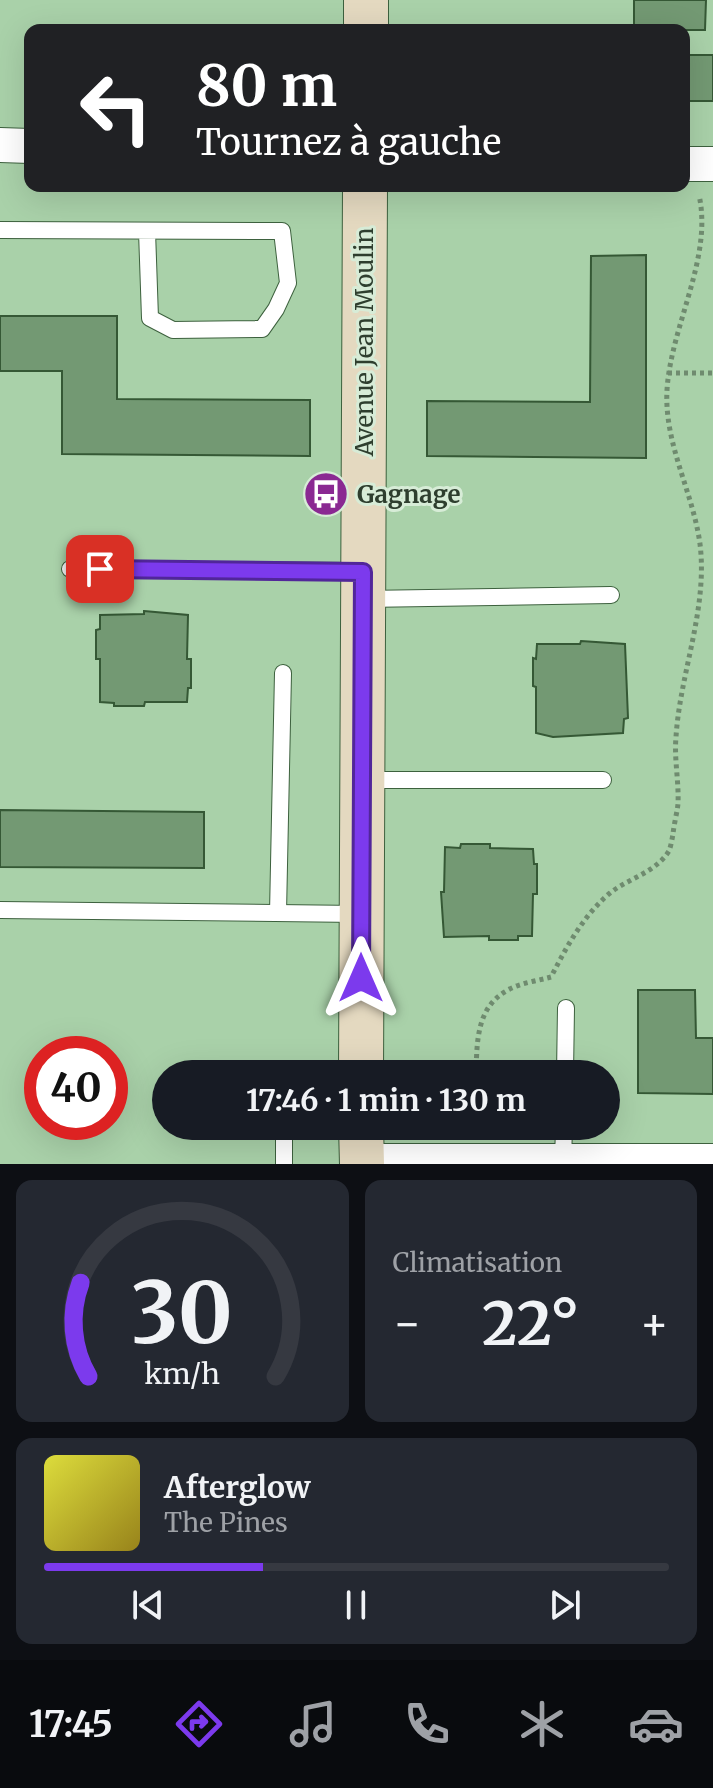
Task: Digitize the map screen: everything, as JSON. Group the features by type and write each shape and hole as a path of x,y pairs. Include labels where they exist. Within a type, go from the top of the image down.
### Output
{"street":[{"path":"366,0 366,24"},
{"path":"0,145 24,146"},
{"name":"Avenue Jean Moulin","path":"361,1060 365,192"},
{"path":"362,1150 563,1162 713,1161"}],"lane":[{"path":"0,230 282,231 288,283 262,329 173,330 150,318 147,231"},
{"path":"70,569 611,595"},
{"path":"278,913 283,673"},
{"path":"362,780 603,780"},
{"path":"0,910 361,914"},
{"path":"565,1060 566,1008"},
{"path":"284,1140 284,1164"},
{"path":"563,1162 564,1140"}],"path":[{"path":"476,1060 477,1038 486,1008 508,990 551,977 588,914 612,891 651,870 670,850 678,805 676,736 699,591 700,545 672,442 667,403 668,373 674,343 703,253 704,211 695,164"},
{"path":"668,373 713,373"}],"building":[{"path":"634,0 706,0 705,30 690,30 690,24 634,24"},
{"path":"690,55 713,55 713,101 690,101"},
{"path":"646,255 646,458 427,456 427,401 590,402 591,256"},
{"path":"0,316 117,316 117,399 310,400 310,456 62,454 62,371 0,371"},
{"path":"144,611 188,615 187,659 191,659 191,688 188,688 187,702 114,706 114,703 100,702 96,630 100,629 100,615 144,614"},
{"path":"581,641 625,644 628,718 624,719 623,733 553,737 536,733 533,658 536,659 537,644 580,644"},
{"path":"0,810 204,812 204,868 0,867"},
{"path":"461,844 533,849 534,864 537,864 537,894 533,894 532,936 518,936 518,940 489,940 489,936 444,937 441,892 444,892 445,847 460,848"},
{"path":"638,990 695,990 696,1038 713,1038 713,1094 638,1093"}],"place":[{"name":"Gagnage","path":"326,494"}],"route":[{"path":"100,569 363,572 361,978"}]}
